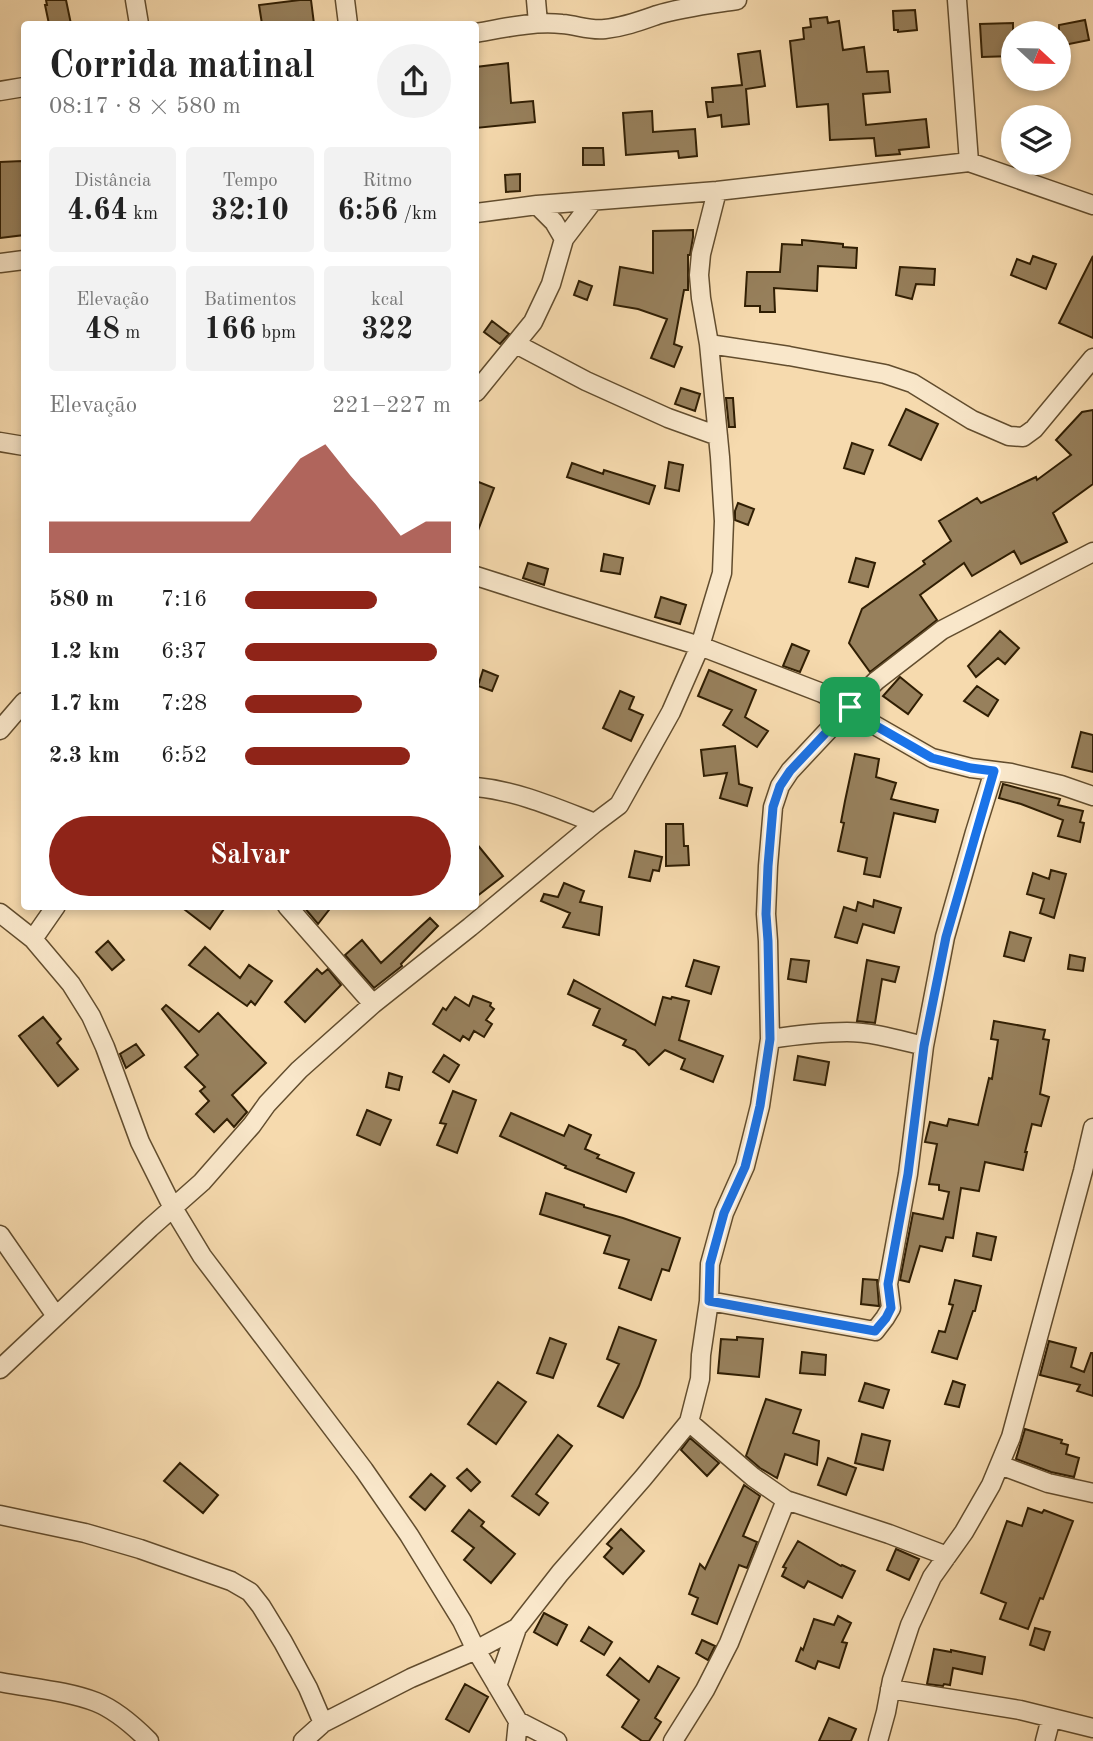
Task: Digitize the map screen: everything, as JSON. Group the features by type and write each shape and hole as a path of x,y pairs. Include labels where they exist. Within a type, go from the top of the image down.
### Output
{"street":[{"path":"135,0 138,21"},
{"path":"345,0 348,21"},
{"path":"536,0 538,23"},
{"path":"479,33 538,23 603,30 682,9 737,0"},
{"path":"957,0 969,162"},
{"path":"0,91 21,88"},
{"path":"479,213 537,205 716,191 969,162 1093,205"},
{"path":"0,1370 202,1182 282,1086 299,1070 373,1004 619,806 671,712 700,646 722,573 724,521 718,436 699,275 701,254 716,191"},
{"path":"479,388 533,322 551,284 564,239 593,201"},
{"path":"537,205 554,222 564,239"},
{"path":"0,263 21,260"},
{"path":"516,344 586,381 656,413 718,436"},
{"path":"709,344 884,374 912,383 972,420 1009,436 1023,437 1034,429 1093,358"},
{"path":"0,442 21,446"},
{"path":"497,1686 517,1628 560,1573 689,1422 700,1379 709,1301 710,1264 724,1213 745,1167 760,1106 770,1039 766,914 773,807 780,786 790,771 876,681 942,630 1093,551"},
{"path":"479,577 700,646 822,693 850,707 864,719 932,758 971,768 1012,773 1093,796"},
{"path":"0,730 21,706"},
{"path":"709,1301 875,1331 886,1318 891,1308 888,1284 908,1174 924,1046 946,937 994,771"},
{"path":"479,787 493,788 530,798 595,823"},
{"path":"33,939 53,910"},
{"path":"290,910 373,1004"},
{"path":"0,913 33,939 71,984 91,1016 141,1142 173,1208 202,1256 372,1480 462,1621 518,1721 557,1741"},
{"path":"770,1039 810,1033 850,1032 924,1046"},
{"path":"878,1741 890,1689 910,1625 932,1577 964,1532 991,1485 1011,1437 1093,1128"},
{"path":"0,1235 56,1316"},
{"path":"689,1422 753,1477 786,1500 947,1556"},
{"path":"1000,1465 1048,1483 1093,1493"},
{"path":"673,1741 705,1690 729,1643 786,1500"},
{"path":"0,1515 85,1533 140,1549 231,1581 250,1592 289,1653 323,1723"},
{"path":"303,1741 323,1723 517,1628"},
{"path":"0,1682 69,1694 99,1703 133,1726 149,1741"},
{"path":"890,1689 1020,1710 1093,1728"},
{"path":"1045,1741 1051,1718"},
{"path":"516,1741 518,1721"}],"building":[{"path":"46,0 66,0 70,21 48,21"},
{"path":"311,0 314,21 262,21 259,5"},
{"path":"915,10 917,30 894,30 893,11"},
{"path":"827,17 828,23 839,21 843,50 864,47 867,72 888,71 890,92 863,94 866,125 926,119 929,147 876,156 874,138 830,140 828,104 797,107 790,41 804,39 803,28 811,27 810,19"},
{"path":"1085,20 1089,40 1071,44 1071,23"},
{"path":"1001,23 1001,56 982,57 980,24"},
{"path":"760,51 765,86 746,89 749,124 722,127 721,115 708,117 706,102 713,102 712,88 742,85 738,54"},
{"path":"508,63 511,103 533,101 535,122 479,128 479,67"},
{"path":"652,111 653,132 695,129 697,156 679,158 678,151 626,155 623,113"},
{"path":"583,148 603,148 604,165 583,165"},
{"path":"21,161 21,235 0,238 0,162"},
{"path":"520,174 520,191 506,192 505,175"},
{"path":"693,230 688,255 688,290 684,290 674,344 682,347 674,367 651,358 667,319 638,309 614,305 620,267 653,273 653,231"},
{"path":"802,240 857,248 856,268 818,266 817,291 774,288 775,312 760,312 760,306 745,306 747,272 780,272 782,244 802,245"},
{"path":"1033,256 1056,264 1046,289 1011,275 1017,259 1030,264"},
{"path":"1093,256 1093,338 1059,323"},
{"path":"900,267 935,269 934,285 916,284 912,299 896,295"},
{"path":"579,281 592,286 587,300 574,295"},
{"path":"492,321 509,334 500,344 484,332"},
{"path":"681,388 700,394 695,411 675,404"},
{"path":"726,398 733,398 735,427 729,427"},
{"path":"906,409 938,424 921,460 889,445"},
{"path":"1093,410 1093,484 1053,513 1067,542 1021,564 1014,551 972,576 964,563 920,595 937,620 870,672 849,643 862,609 925,564 923,561 951,541 939,521 977,498 981,503 1036,477 1037,480 1071,455 1056,440 1082,412"},
{"path":"852,443 873,450 864,474 844,468"},
{"path":"669,462 683,465 679,491 665,488"},
{"path":"572,463 603,474 604,470 655,486 649,504 567,477"},
{"path":"479,482 494,488 479,528"},
{"path":"738,503 754,509 748,525 735,520"},
{"path":"604,554 623,558 620,574 601,571"},
{"path":"856,558 875,563 868,587 849,582"},
{"path":"528,563 548,569 544,585 523,578"},
{"path":"661,597 686,605 680,624 655,617"},
{"path":"1000,631 1019,648 1005,664 998,658 976,677 968,666"},
{"path":"792,644 809,651 800,672 783,666"},
{"path":"483,670 498,676 492,691 479,686"},
{"path":"709,670 756,690 745,717 768,731 757,747 723,725 732,710 698,696"},
{"path":"900,677 922,695 908,714 883,696"},
{"path":"977,686 998,700 988,716 964,701"},
{"path":"620,691 634,697 629,709 643,715 631,741 603,728"},
{"path":"1081,732 1093,735 1093,772 1072,767"},
{"path":"735,746 739,784 752,788 747,806 720,798 727,773 704,776 701,750"},
{"path":"855,754 879,759 876,777 896,783 891,799 938,810 935,822 894,813 880,877 864,874 867,858 838,851"},
{"path":"1003,784 1060,799 1058,805 1083,811 1080,822 1084,823 1080,842 1058,836 1063,820 999,798"},
{"path":"666,824 683,824 684,846 688,846 689,865 666,866"},
{"path":"479,847 503,876 479,895"},
{"path":"635,851 662,857 659,871 653,870 650,881 629,877"},
{"path":"1051,870 1066,874 1054,918 1040,913 1044,899 1027,894 1033,873 1049,879"},
{"path":"564,883 584,891 580,902 602,907 599,935 563,927 570,913 541,901 544,894 558,897"},
{"path":"874,900 901,908 894,933 863,924 857,943 835,937 844,907 856,911 858,902 873,907"},
{"path":"185,910 223,910 210,929"},
{"path":"306,910 329,910 318,924"},
{"path":"430,918 438,926 402,966 374,988 345,955 362,940 381,963"},
{"path":"1010,932 1031,938 1024,961 1004,956"},
{"path":"108,941 124,960 112,970 96,952"},
{"path":"205,947 240,978 249,965 272,981 255,1005 251,1001 247,1006 189,965"},
{"path":"1070,955 1085,958 1083,971 1068,969"},
{"path":"791,959 809,961 806,982 788,979"},
{"path":"694,960 719,967 711,994 686,986"},
{"path":"867,960 899,967 895,982 882,979 875,1023 857,1021"},
{"path":"317,969 322,974 328,969 341,985 305,1022 285,1002"},
{"path":"574,980 655,1025 663,997 689,1001 679,1040 723,1056 713,1082 681,1069 685,1059 665,1050 649,1065 635,1050 623,1045 626,1040 593,1025 600,1009 568,994"},
{"path":"473,996 491,1003 490,1006 494,1009 486,1020 492,1024 484,1037 474,1031 469,1040 463,1036 460,1041 433,1024 443,1008 446,1010 455,997 469,1006"},
{"path":"166,1005 199,1032 218,1013 266,1063 232,1095 247,1112 234,1127 227,1119 214,1132 196,1114 209,1101 200,1091 205,1087 185,1067 198,1055 162,1009"},
{"path":"43,1017 61,1039 57,1043 78,1069 58,1086 19,1036"},
{"path":"994,1021 1045,1030 1043,1039 1049,1040 1040,1094 1049,1097 1041,1126 1032,1124 1023,1170 985,1162 979,1191 961,1188 953,1238 946,1237 942,1251 920,1246 909,1282 900,1280 913,1213 943,1219 949,1192 939,1190 939,1185 929,1184 937,1144 925,1142 930,1122 947,1126 949,1119 978,1125 989,1078 992,1079 998,1040 991,1039"},
{"path":"136,1044 144,1055 126,1068 120,1054"},
{"path":"444,1055 459,1065 449,1082 433,1072"},
{"path":"798,1056 829,1062 825,1085 794,1080"},
{"path":"389,1073 402,1077 399,1090 386,1087"},
{"path":"453,1091 476,1100 457,1153 437,1145 446,1124 440,1123"},
{"path":"367,1110 391,1120 380,1145 357,1135"},
{"path":"511,1113 564,1136 569,1125 591,1135 585,1149 599,1155 597,1158 634,1173 626,1192 565,1168 566,1166 500,1136"},
{"path":"546,1193 680,1238 669,1271 662,1269 651,1300 619,1288 629,1260 604,1253 610,1236 540,1214"},
{"path":"977,1233 996,1237 991,1260 973,1256"},
{"path":"863,1279 877,1280 879,1306 861,1304"},
{"path":"955,1280 981,1286 975,1311 957,1359 932,1352 939,1331 945,1332 953,1305 949,1304"},
{"path":"619,1327 656,1340 639,1386 623,1418 598,1406 619,1364 607,1359"},
{"path":"737,1337 763,1339 759,1377 718,1373 721,1339 737,1340"},
{"path":"550,1338 566,1344 553,1378 537,1373"},
{"path":"1049,1341 1076,1348 1071,1367 1084,1372 1093,1353 1093,1396 1077,1391 1080,1385 1040,1375"},
{"path":"802,1352 826,1355 825,1375 800,1373"},
{"path":"953,1381 965,1385 959,1407 945,1404"},
{"path":"498,1382 526,1402 496,1444 468,1424"},
{"path":"865,1383 889,1390 883,1408 859,1401"},
{"path":"766,1399 801,1410 793,1433 819,1441 817,1465 785,1454 777,1478 746,1456"},
{"path":"1025,1429 1062,1440 1061,1443 1068,1445 1066,1454 1079,1458 1074,1477 1016,1459"},
{"path":"862,1434 890,1441 883,1470 855,1463"},
{"path":"558,1435 572,1446 536,1494 548,1503 539,1515 512,1496"},
{"path":"690,1438 719,1463 707,1476 681,1450"},
{"path":"828,1458 856,1468 846,1495 818,1485"},
{"path":"180,1463 218,1495 203,1513 164,1481"},
{"path":"467,1469 480,1482 471,1491 457,1478"},
{"path":"431,1474 445,1486 425,1510 410,1497"},
{"path":"744,1485 760,1496 743,1536 757,1542 747,1568 739,1565 717,1624 692,1614 698,1598 689,1594 700,1564 705,1569"},
{"path":"1028,1508 1042,1513 1044,1510 1073,1521 1043,1599 1040,1598 1028,1629 1000,1619 1006,1603 981,1593 1007,1521 1022,1526"},
{"path":"469,1510 484,1522 481,1526 515,1554 491,1583 464,1560 474,1548 452,1531"},
{"path":"621,1529 644,1551 623,1574 604,1557 612,1548 607,1544"},
{"path":"798,1541 855,1571 842,1598 808,1581 804,1588 782,1576 786,1568 783,1567"},
{"path":"896,1549 919,1559 909,1580 887,1570"},
{"path":"544,1613 567,1625 557,1645 534,1632"},
{"path":"838,1616 851,1623 842,1642 847,1643 839,1668 818,1661 815,1669 796,1661 801,1648 803,1650 814,1619 834,1625"},
{"path":"589,1627 612,1642 604,1655 581,1641"},
{"path":"1035,1628 1050,1632 1044,1650 1030,1645"},
{"path":"702,1640 715,1646 708,1660 696,1653"},
{"path":"934,1649 985,1657 982,1674 953,1668 950,1685 927,1684"},
{"path":"620,1658 649,1682 658,1666 679,1678 655,1718 661,1722 649,1741 642,1741 622,1727 639,1700 607,1675"},
{"path":"465,1684 488,1697 469,1732 446,1719"},
{"path":"829,1718 856,1729 851,1741 819,1741"}],"route":[{"path":"850,707 864,719 932,758 994,771 946,937 924,1046 908,1174 888,1284 891,1308 875,1331 709,1301 710,1264 724,1213 745,1167 760,1106 770,1039 766,914 773,807 780,786 790,771 850,707"}]}
